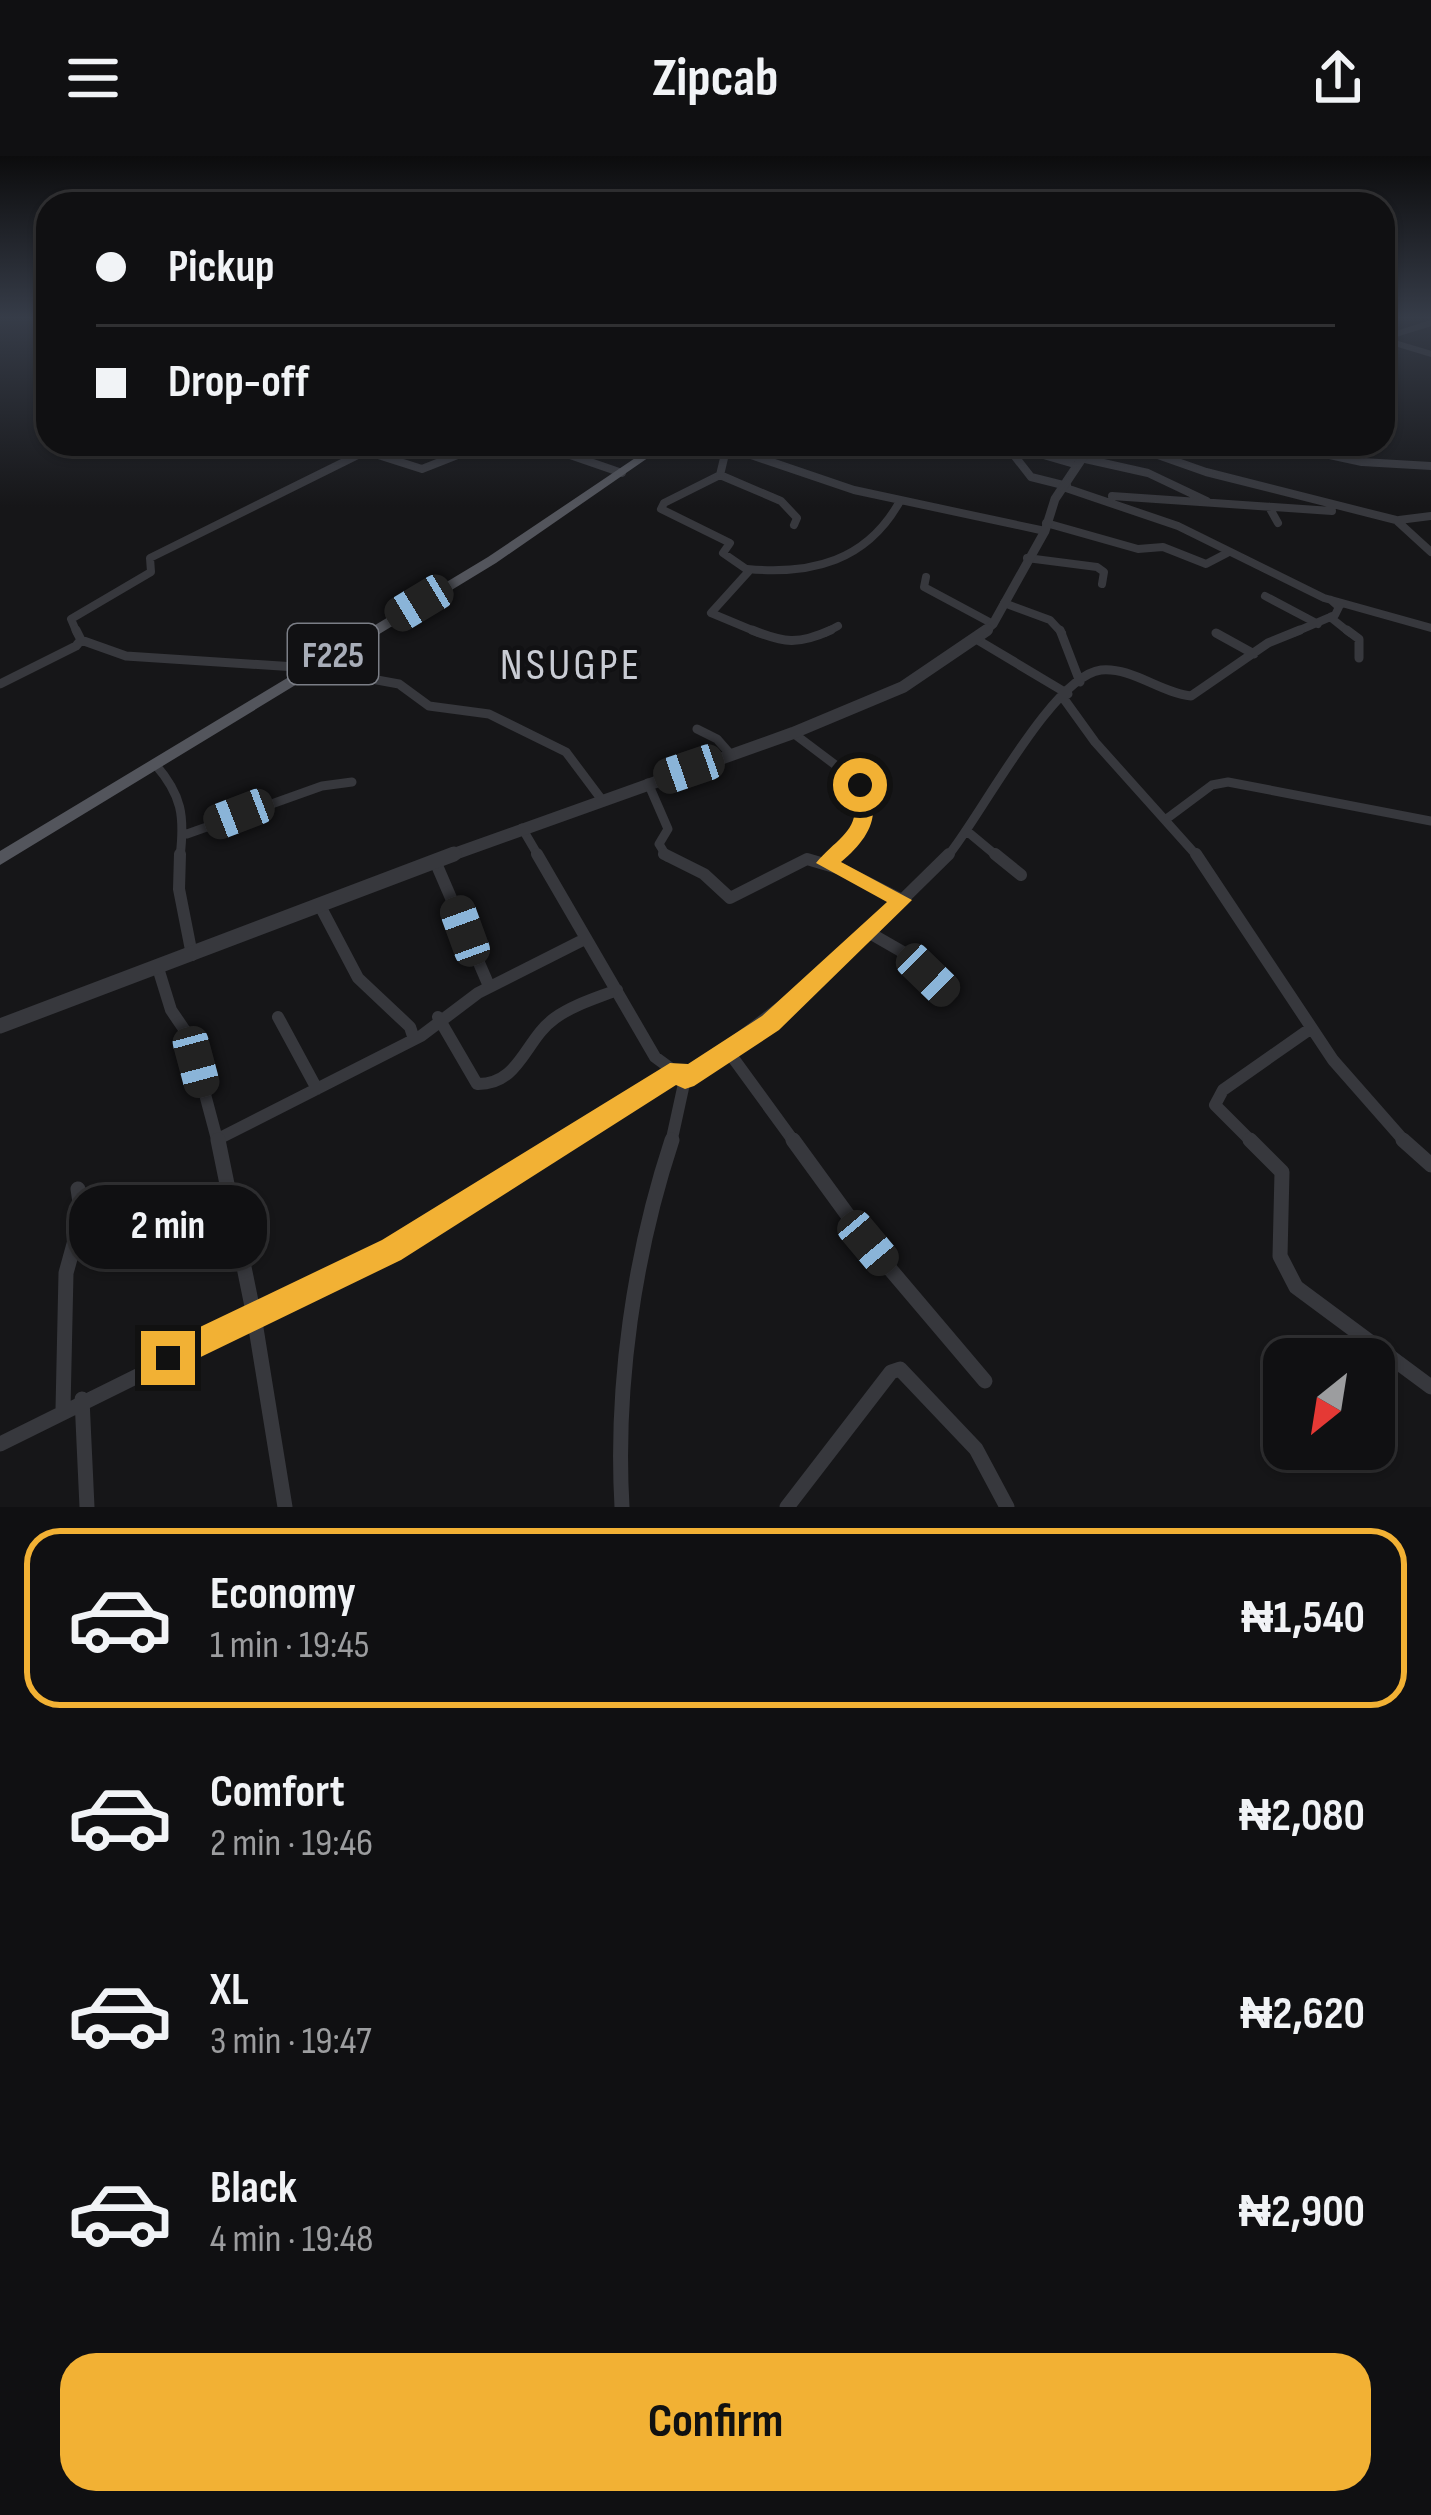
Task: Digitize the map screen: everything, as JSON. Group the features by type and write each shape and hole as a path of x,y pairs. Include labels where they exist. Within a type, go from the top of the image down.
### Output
{"main road":[{"name":"F225","path":"0,860 492,560 646,456"}],"street":[{"path":"359,456 268,496 150,558 151,572 71,619 81,640 126,656 310,668 399,684 429,706 489,714 566,752 590,777 602,800"},
{"path":"384,456 422,469 455,456"},
{"path":"573,456 622,473"},
{"path":"720,475 723,456"},
{"path":"757,456 900,501 1138,549 1163,547 1206,564 1228,552"},
{"path":"1013,456 1031,477 1178,526 1331,600 1428,629"},
{"path":"1052,456 1148,473 1210,503"},
{"path":"1067,456 1082,463"},
{"path":"0,1026 522,828 793,733 903,686 993,624 1046,527 1055,499 1085,456"},
{"path":"1161,456 1396,520 1431,516"},
{"path":"1334,456 1431,466"},
{"path":"720,475 781,501 797,518 794,524"},
{"path":"720,475 661,509 730,542 723,553 747,569 804,572 855,555 893,517 900,501"},
{"path":"1084,493 1370,514"},
{"path":"1269,507 1278,523"},
{"path":"1396,520 1431,553"},
{"path":"1027,558 1097,567 1103,572 1102,584"},
{"path":"747,569 712,609 715,617 787,644 805,642 838,626"},
{"path":"926,577 924,586 993,624"},
{"path":"1265,596 1359,639 1359,658"},
{"path":"0,1444 82,1399 392,1250 770,1023 968,832 1012,756 1095,671 1109,671 1168,694 1191,696 1254,653 1324,620 1339,607 1331,600"},
{"path":"1004,603 1046,615 1060,626 1080,682"},
{"path":"1216,633 1254,653"},
{"path":"976,639 1066,697 1079,726 1198,856 1310,1029 1408,1147 1431,1165"},
{"path":"0,684 30,673 81,640"},
{"path":"697,729 717,739 730,755"},
{"path":"793,733 854,779 864,794 859,836 826,863"},
{"path":"155,764 181,796 187,834 178,885 192,955"},
{"path":"187,834 322,786 352,782"},
{"path":"1165,820 1212,785 1228,782 1431,821"},
{"path":"649,783 668,830 659,844 662,853 706,875 730,898 775,880 798,861 826,863 902,900"},
{"path":"522,828 655,1057 682,1075"},
{"path":"968,832 1021,875"},
{"path":"435,861 489,986"},
{"path":"319,904 358,978 410,1027 414,1039"},
{"path":"868,932 908,955 949,995"},
{"path":"218,1139 414,1039 438,1017 489,986 583,940"},
{"path":"158,968 171,1010 190,1038 218,1139 254,1316 285,1507"},
{"path":"438,1017 477,1084 488,1087 497,1084 535,1045 548,1022 617,990"},
{"path":"278,1017 317,1089"},
{"path":"1310,1029 1223,1090 1215,1105 1282,1172 1280,1256 1296,1287 1431,1387"},
{"path":"728,1051 868,1243 985,1382"},
{"path":"622,1507 620,1422 659,1183 682,1075"},
{"path":"63,1409 66,1273 82,1215 78,1190"},
{"path":"787,1507 891,1372 900,1369 957,1421 998,1482 1007,1507"},
{"path":"82,1399 87,1507"}],"district":[{"name":"NSUGPE","path":"571,663"}],"route":[{"path":"168,1358 392,1250 678,1071 685,1079 770,1023 902,900 826,863 851,845 863,827 866,802 860,785"}]}
